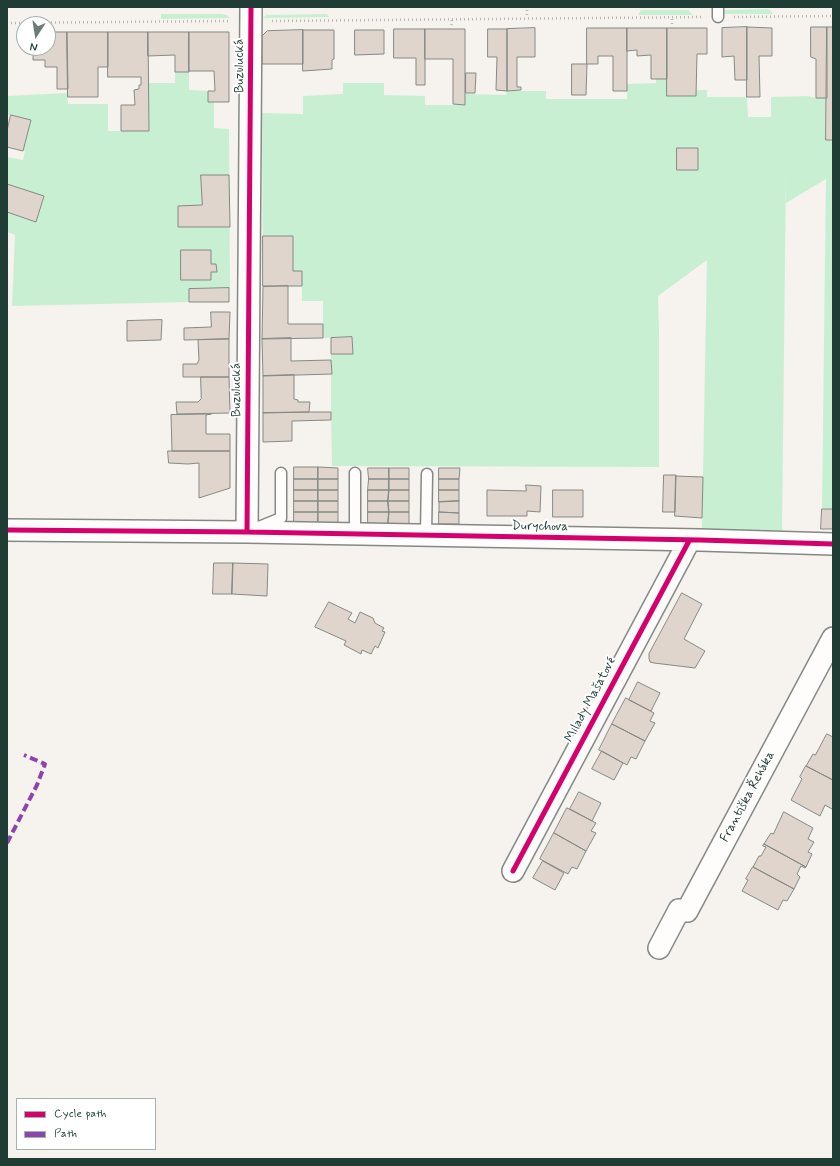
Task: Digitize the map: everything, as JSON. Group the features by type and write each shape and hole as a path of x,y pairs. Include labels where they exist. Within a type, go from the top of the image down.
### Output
{"street":[{"name":"Buzulucká","path":"247,532 251,7"},
{"path":"7,530 247,532"},
{"name":"Durychova","path":"247,532 833,544"},
{"name":"Milady Mašatové","path":"513,870 688,540"},
{"name":"Františka Řeháka","path":"659,948 679,910 687,910 833,638"}],"lane":[{"path":"247,532 280,518 281,473"},
{"path":"355,474 355,534"},
{"path":"426,535 427,474"}],"path":[{"path":"527,10 527,18"},
{"path":"268,21 672,17 718,12 833,16"},
{"path":"672,17 672,28"},
{"path":"452,19 452,29"},
{"path":"7,23 233,21"}],"green space":[{"path":"768,9 773,14 724,14 725,10"},
{"path":"641,10 689,10 692,15 638,15"},
{"path":"161,14 221,14 227,15 230,18 161,19"},
{"path":"327,14 329,17 263,18 266,15"},
{"path":"175,72 189,72 189,90 208,91 208,102 214,102 214,128 229,129 230,288 189,289 189,302 12,306 15,235 7,232 7,157 23,160 25,151 23,151 31,120 7,115 7,96 67,93 68,104 108,104 108,131 149,131 148,83 175,83"},
{"path":"656,79 667,79 667,90 707,90 707,97 747,97 748,117 771,117 771,97 808,96 827,98 826,140 833,140 833,509 822,508 826,179 786,203 786,170 782,531 702,529 707,260 658,296 659,467 332,466 331,354 353,354 352,337 323,338 323,301 302,301 302,286 263,287 262,113 303,114 303,96 343,94 343,83 384,83 384,95 425,96 425,105 465,105 465,94 506,95 507,91 546,91 546,99 627,99 627,84 656,83"}],"building":[{"path":"747,27 772,28 772,56 759,56 760,97 747,97"},
{"path":"747,27 747,80 735,80 734,56 722,57 722,28"},
{"path":"811,27 827,27 827,98 816,98 816,59 811,57"},
{"path":"827,27 833,27 833,140 826,140"},
{"path":"535,28 535,57 517,57 517,87 521,87 521,90 507,91 507,29"},
{"path":"587,28 627,28 627,91 613,91 613,56 598,56 598,64 587,64"},
{"path":"627,28 667,28 667,79 651,79 651,55 637,56 637,50 627,51"},
{"path":"667,28 707,28 707,54 697,54 696,96 667,96"},
{"path":"394,29 425,29 425,85 416,85 416,58 394,58"},
{"path":"425,29 465,29 465,105 453,104 453,59 425,59"},
{"path":"488,29 507,29 507,91 496,90 497,57 488,57"},
{"path":"303,30 303,64 262,64 262,36 267,31"},
{"path":"303,30 334,30 334,59 332,60 332,69 303,71"},
{"path":"355,30 384,30 384,54 355,55"},
{"path":"56,32 67,32 68,89 57,89 57,67 45,67 45,60 33,60 33,56 56,56"},
{"path":"67,32 108,32 108,67 98,67 98,97 68,97"},
{"path":"108,32 148,32 149,131 121,131 121,105 135,105 134,90 139,89 139,85 141,85 141,77 108,77"},
{"path":"148,32 189,32 189,72 175,72 175,55 148,56"},
{"path":"189,32 229,32 229,102 208,102 208,91 215,91 214,71 189,71"},
{"path":"572,64 587,64 586,95 572,95"},
{"path":"466,73 476,73 475,93 466,93"},
{"path":"11,115 31,120 23,151 7,147 7,131"},
{"path":"677,148 698,148 698,170 677,170"},
{"path":"201,175 229,175 230,227 178,227 178,206 202,205"},
{"path":"7,184 44,196 36,222 7,212"},
{"path":"263,236 293,236 293,271 302,271 302,286 263,286"},
{"path":"181,250 211,250 211,264 216,264 217,272 211,272 211,280 181,280"},
{"path":"288,286 288,324 323,324 323,338 262,339 263,287"},
{"path":"229,288 229,302 189,302 189,289"},
{"path":"211,312 230,312 229,339 184,340 184,328 211,327"},
{"path":"162,320 161,340 127,341 127,321"},
{"path":"352,337 353,354 331,354 331,338"},
{"path":"291,338 291,361 331,360 332,374 263,376 262,339"},
{"path":"229,339 229,377 183,377 183,364 197,364 199,360 198,340"},
{"path":"294,375 294,399 298,400 298,402 310,402 309,412 263,413 263,376"},
{"path":"201,377 229,377 230,413 177,414 176,402 198,402 201,399"},
{"path":"331,412 331,420 292,421 292,441 263,442 263,413"},
{"path":"211,414 206,415 206,434 230,434 230,451 172,451 171,415"},
{"path":"168,451 230,451 230,488 199,498 199,463 169,463"},
{"path":"294,467 318,467 318,479 294,479"},
{"path":"318,467 338,468 338,479 318,479"},
{"path":"368,468 389,468 389,479 369,479"},
{"path":"389,468 409,468 409,479 389,479"},
{"path":"439,468 460,468 459,479 439,479"},
{"path":"664,475 676,475 675,512 663,512"},
{"path":"676,476 703,477 702,518 675,516"},
{"path":"294,479 318,479 318,490 294,490"},
{"path":"318,479 338,479 338,490 318,490"},
{"path":"369,479 389,479 389,490 368,490"},
{"path":"389,479 409,479 409,490 389,490"},
{"path":"439,479 459,479 459,490 439,490"},
{"path":"526,485 541,486 540,512 527,511 527,516 487,516 487,490 526,491"},
{"path":"294,490 318,490 318,501 294,501"},
{"path":"318,490 338,490 338,501 318,501"},
{"path":"368,490 389,490 388,501 368,501"},
{"path":"389,490 409,490 409,501 388,501"},
{"path":"439,490 459,490 459,501 439,502"},
{"path":"553,490 583,490 583,517 553,517"},
{"path":"294,501 318,501 318,512 294,512"},
{"path":"318,501 338,501 338,512 318,512"},
{"path":"368,501 388,501 389,512 368,512"},
{"path":"388,501 409,501 409,512 389,512"},
{"path":"459,501 459,513 439,512 439,502"},
{"path":"822,509 833,509 833,529 821,529"},
{"path":"294,512 318,512 318,523 294,523"},
{"path":"318,512 338,512 338,523 318,523"},
{"path":"368,512 389,512 388,524 368,523"},
{"path":"389,512 409,512 409,524 388,524"},
{"path":"439,512 459,513 459,524 439,524"},
{"path":"214,563 233,563 232,594 213,594"},
{"path":"233,563 268,564 267,596 232,594"},
{"path":"682,593 702,604 684,639 705,651 695,668 654,663 650,662 649,658 649,654"},
{"path":"329,602 352,613 348,619 355,623 360,612 373,618 375,623 384,628 382,631 385,632 378,648 375,646 371,654 362,650 361,654 344,645 346,641 315,627"},
{"path":"638,682 660,693 651,711 629,700"},
{"path":"626,698 654,713 650,721 655,723 645,741 612,724"},
{"path":"612,724 645,741 636,759 631,757 627,765 599,750"},
{"path":"827,734 833,737 833,780 806,766 813,754 815,755"},
{"path":"602,751 623,763 614,780 592,769"},
{"path":"806,766 833,780 832,809 825,805 820,816 791,800 802,779 800,777"},
{"path":"579,792 601,803 592,821 570,809"},
{"path":"567,808 596,823 591,831 596,833 586,851 554,833"},
{"path":"784,812 813,828 808,839 814,842 808,852 812,854 806,867 764,844 771,833 773,834"},
{"path":"554,833 586,851 577,869 572,867 568,874 540,859"},
{"path":"764,844 806,867 801,866 797,874 800,877 794,889 753,867 766,847 763,846"},
{"path":"543,861 564,873 555,890 533,878"},
{"path":"753,867 794,889 787,901 783,900 778,910 742,891 748,880 746,879"}],"marked path":[{"path":"7,843 37,785 45,764 24,755"}],"cycle path":[{"path":"247,532 251,7"},
{"path":"7,530 247,532 700,540 833,544"},
{"path":"513,871 689,541"}]}
